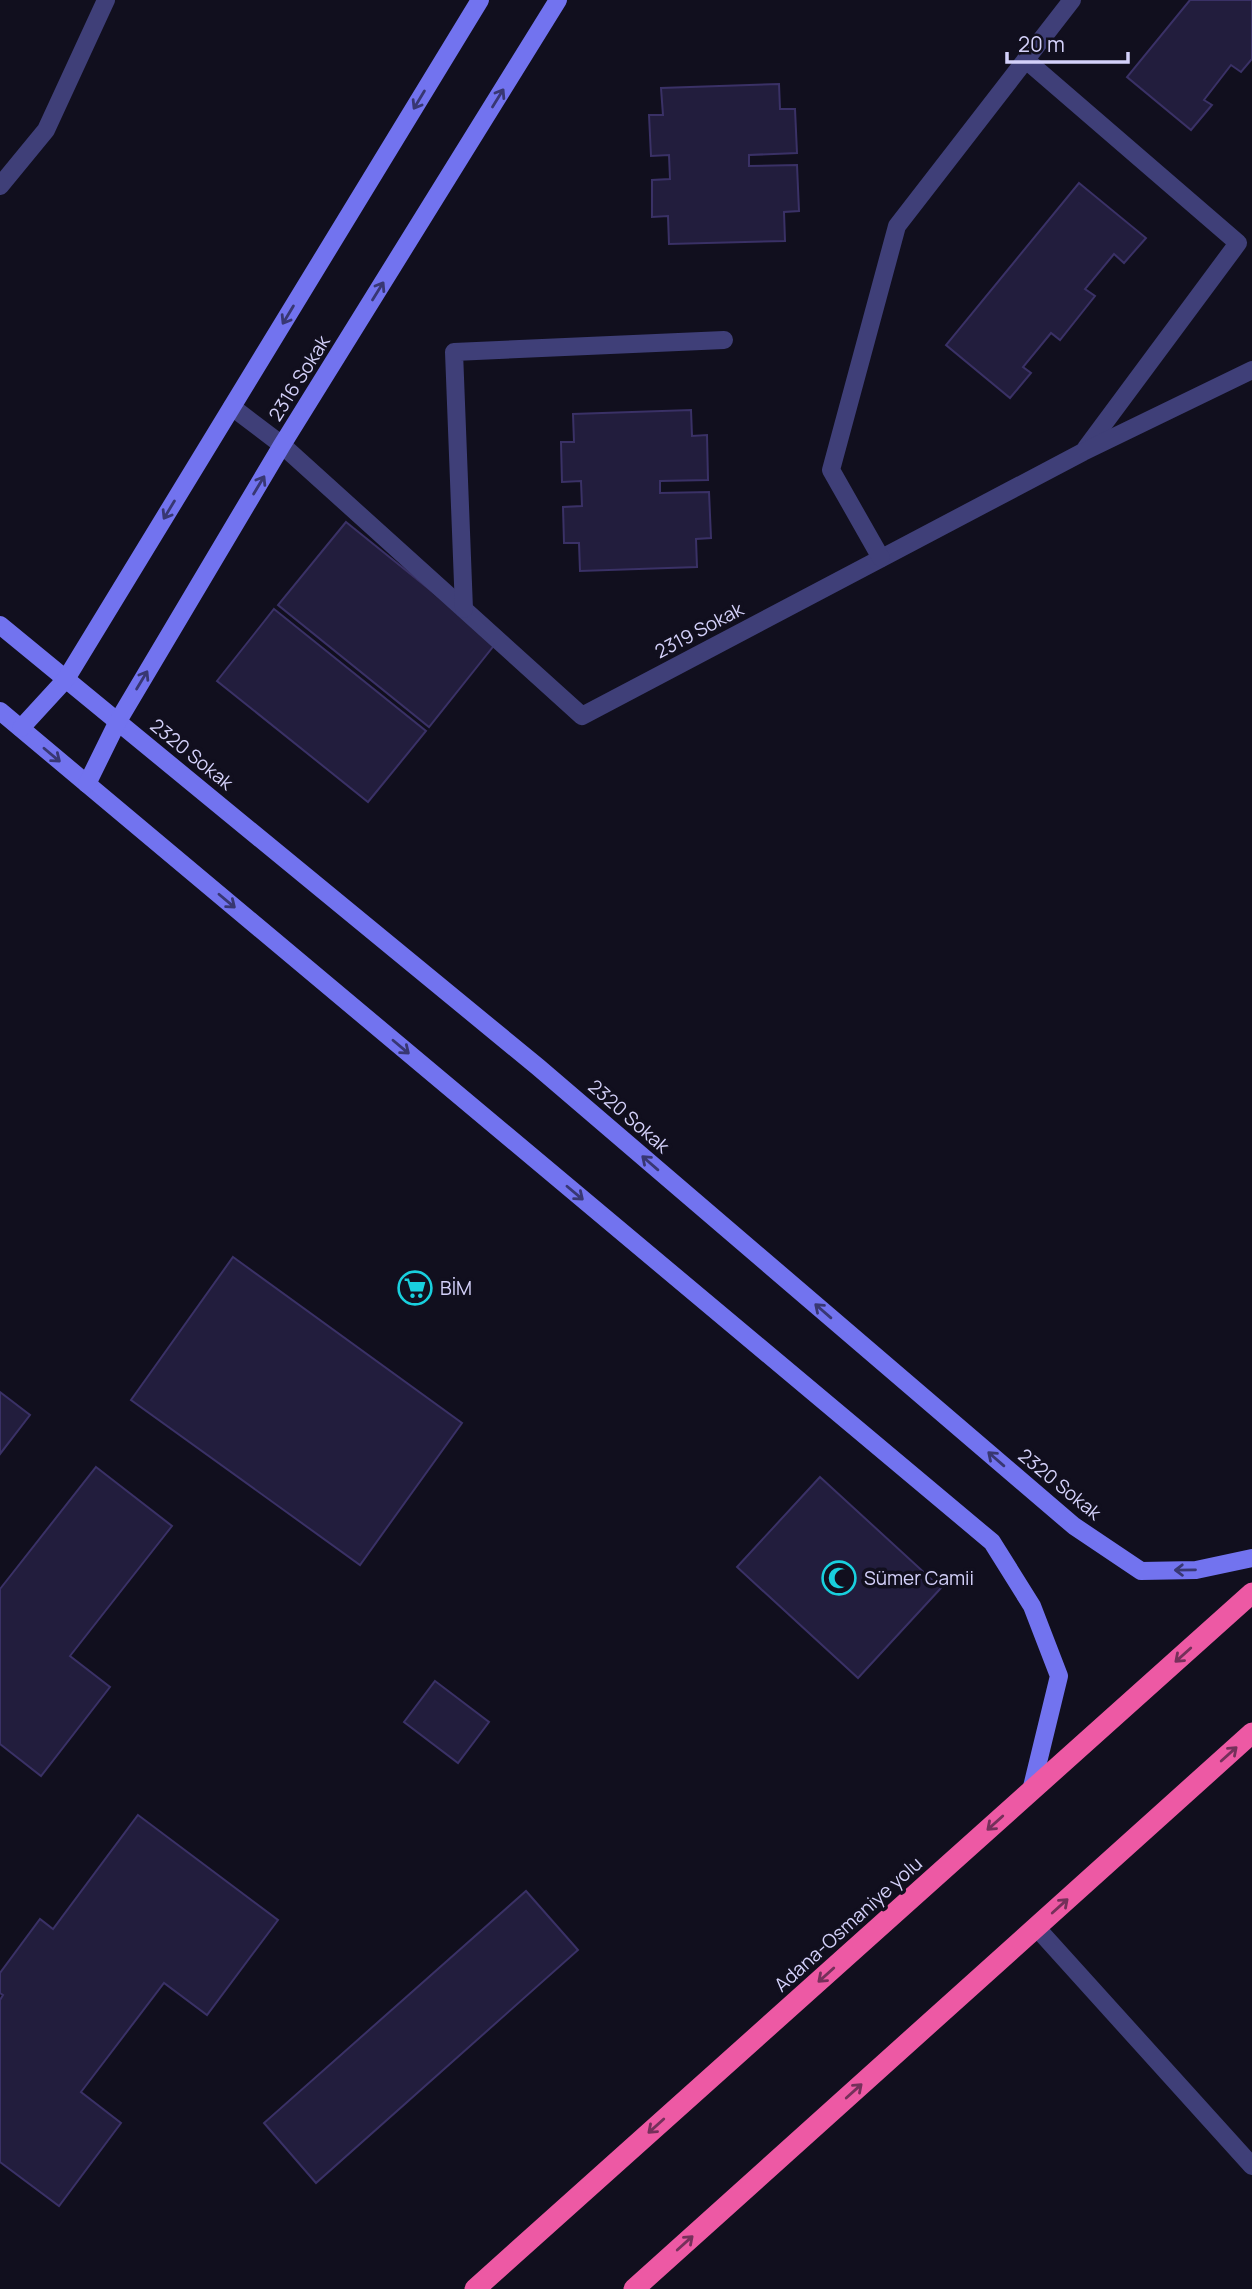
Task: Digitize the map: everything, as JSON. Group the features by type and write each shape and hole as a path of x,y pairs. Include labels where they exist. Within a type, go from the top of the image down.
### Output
{"highway":[{"name":"Adana-Osmaniye yolu","path":"475,2289 1252,1593"},
{"path":"634,2289 1252,1733"}],"street":[{"path":"0,186 46,130 106,0"},
{"path":"21,728 66,679 480,0"},
{"name":"2316 Sokak","path":"87,784 118,721 282,445 558,0"},
{"path":"881,558 831,470 897,226 1072,0"},
{"path":"1026,60 1238,243 1083,452"},
{"path":"464,609 454,352 724,340"},
{"name":"2319 Sokak","path":"232,407 282,445 582,716 1083,452 1252,370"},
{"name":"2320 Sokak","path":"0,625 538,1066 1074,1526 1141,1570 1196,1570 1252,1558"},
{"path":"0,710 992,1542 1032,1606 1059,1676 1031,1791"},
{"path":"1036,1927 1252,2166"}],"building":[{"path":"1190,0 1252,0 1252,59 1241,72 1231,65 1204,100 1212,105 1191,130 1127,77"},
{"path":"779,84 780,109 795,109 797,153 749,155 749,166 797,165 799,211 784,212 785,241 669,244 668,216 652,217 652,180 670,179 669,155 651,156 649,115 663,115 661,88"},
{"path":"1079,183 1146,238 1124,263 1114,254 1085,289 1095,296 1060,340 1051,333 1023,367 1031,373 1010,398 946,345"},
{"path":"691,410 692,436 707,435 708,480 660,481 660,493 709,492 711,538 696,539 697,567 580,571 579,543 564,543 563,507 582,506 581,481 562,482 561,442 574,442 573,414"},
{"path":"346,522 496,643 429,727 278,605"},
{"path":"274,609 426,731 368,802 217,681"},
{"path":"233,1257 462,1423 360,1565 131,1400"},
{"path":"0,1392 30,1415 0,1454"},
{"path":"96,1467 172,1526 70,1656 110,1687 41,1776 0,1744 0,1589"},
{"name":"Sümer Camii","path":"820,1477 941,1588 858,1678 737,1567"},
{"path":"435,1681 489,1722 458,1763 404,1722"},
{"path":"138,1815 278,1920 207,2015 164,1983 81,2092 121,2123 59,2206 0,2162 0,2000 3,1995 0,1993 0,1973 40,1919 53,1929"},
{"path":"526,1891 578,1950 316,2183 264,2123"}],"place":[{"name":"BİM","path":"415,1288"},
{"name":"Sümer Camii","path":"839,1578"}]}
